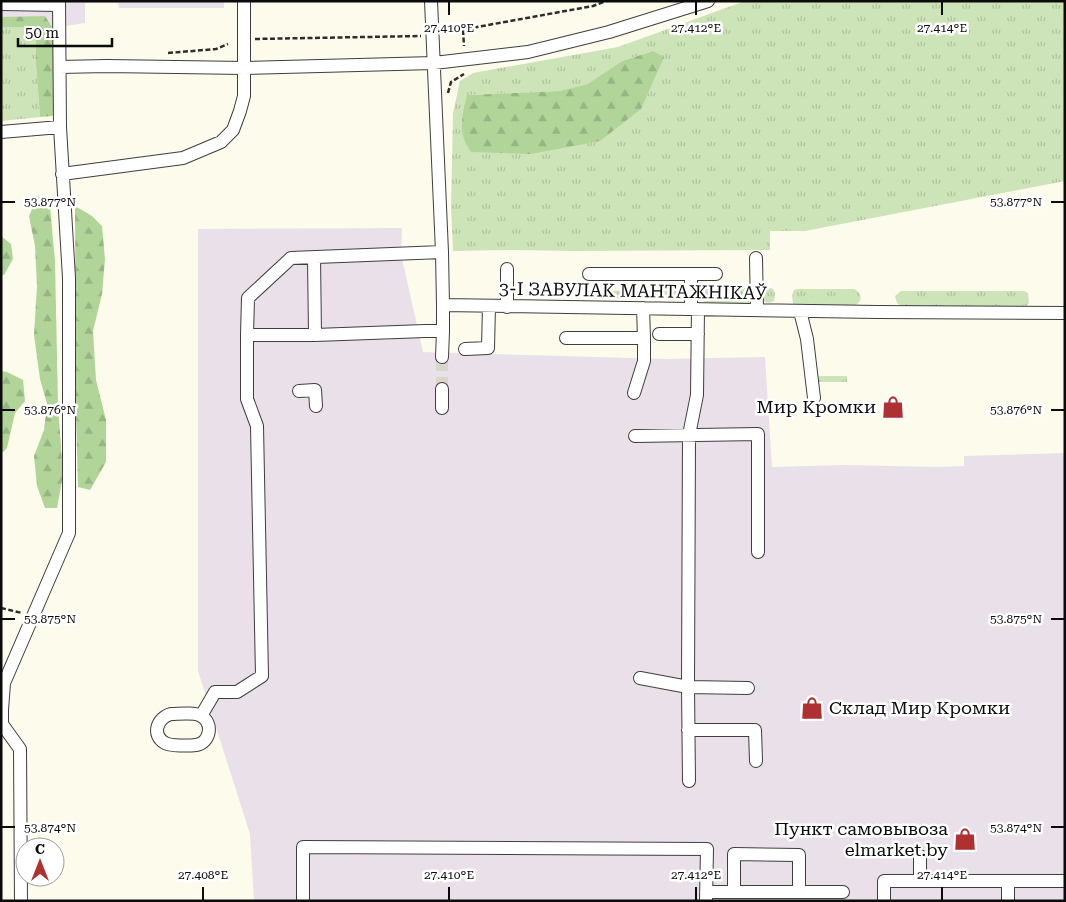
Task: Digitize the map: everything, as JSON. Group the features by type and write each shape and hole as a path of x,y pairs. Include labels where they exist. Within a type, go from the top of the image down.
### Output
{"street":[{"path":"62,174 183,158 222,142 233,130 244,96 244,1"},
{"path":"431,1 442,252 442,357"},
{"path":"60,67 245,68 434,63 528,52 608,32 708,1"},
{"path":"1,4 59,3 60,127 69,278 69,533 4,683 2,724 6,737 20,749 21,901"},
{"path":"1,132 60,127"},
{"path":"201,716 215,692 237,692 262,676 257,426 247,399 248,298 291,258 442,252"},
{"path":"314,257 315,335"},
{"path":"756,258 757,310"},
{"path":"507,269 507,307"},
{"path":"589,274 716,274"},
{"path":"689,781 689,434 697,395 698,334 691,274"},
{"name":"3-І ЗАВУЛАК МАНТАЖНІКАЎ","path":"443,305 1065,313"},
{"path":"465,349 488,348 489,306"},
{"path":"634,393 644,361 642,308"},
{"path":"800,311 807,339 814,398"},
{"path":"247,335 443,332"},
{"path":"660,334 698,334"},
{"path":"566,338 644,338"},
{"path":"442,389 442,408"},
{"path":"299,391 315,390 316,406"},
{"path":"635,436 758,434 758,552"},
{"path":"640,678 688,686 748,688"},
{"path":"688,730 755,730 756,761"},
{"path":"303,901 303,847 707,849 706,897 734,892 843,892"},
{"path":"734,892 734,854 799,855 799,892"},
{"path":"920,856 920,881"},
{"path":"884,901 884,881 1065,882"},
{"path":"1008,881 1008,901"}],"path":[{"path":"444,33 593,6 606,1"},
{"path":"463,30 464,46"},
{"path":"250,39 421,36"},
{"path":"168,53 216,49 228,44"},
{"path":"1,608 33,616"}],"shaded area":[{"path":"1,1 224,1 224,8 119,8 118,3 85,3 85,23 59,27 1,27"},
{"path":"402,228 401,254 423,352 665,359 765,357 772,467 846,465 964,466 964,456 1065,453 1065,901 254,901 250,834 198,671 198,229"}],"green space":[{"path":"745,1 1065,1 1065,181 805,231 770,231 770,250 453,251 451,208 453,113 460,81 473,73 618,47","holes":["653,51 471,152 467,95 559,91 589,84 622,61"]},
{"path":"45,16 52,27 59,106 52,116 40,117 36,65 36,27 1,27 1,17"},
{"path":"1,27 36,27 36,65 40,117 1,121"},
{"path":"653,51 664,57 641,109 600,141 531,154 471,152 467,145 462,131 462,124 467,95 559,91 588,84 622,61"},
{"path":"38,196 50,206 55,261 58,405 63,475 57,508 45,508 37,486 34,456 44,430 47,404 40,379 34,335 37,286 35,246 29,216"},
{"path":"75,206 92,216 102,226 105,259 102,294 93,331 96,380 106,420 106,462 90,490 78,487"},
{"path":"1,236 11,244 13,259 4,275 1,274"},
{"path":"768,287 773,289 775,293 774,301 769,303 762,301 763,289"},
{"path":"746,288 750,290 750,301 748,304 707,304 697,296 697,289"},
{"path":"854,289 859,292 861,299 856,305 796,306 793,304 792,295 794,290"},
{"path":"676,290 679,293 677,298 587,299 584,294 588,291"},
{"path":"901,291 1024,291 1028,293 1029,303 1026,306 901,306 897,303 895,296"},
{"path":"1,371 23,380 25,401 15,413 7,448 1,454"},
{"path":"816,376 847,376 847,382 817,382"}],"tunnel":[{"path":"442,357 442,389"}],"place":[{"name":"Мир Кромки","path":"893,407"},
{"name":"Склад Мир Кромки","path":"812,708"},
{"name":"Пункт самовывоза elmarket.by","path":"965,839"}]}
